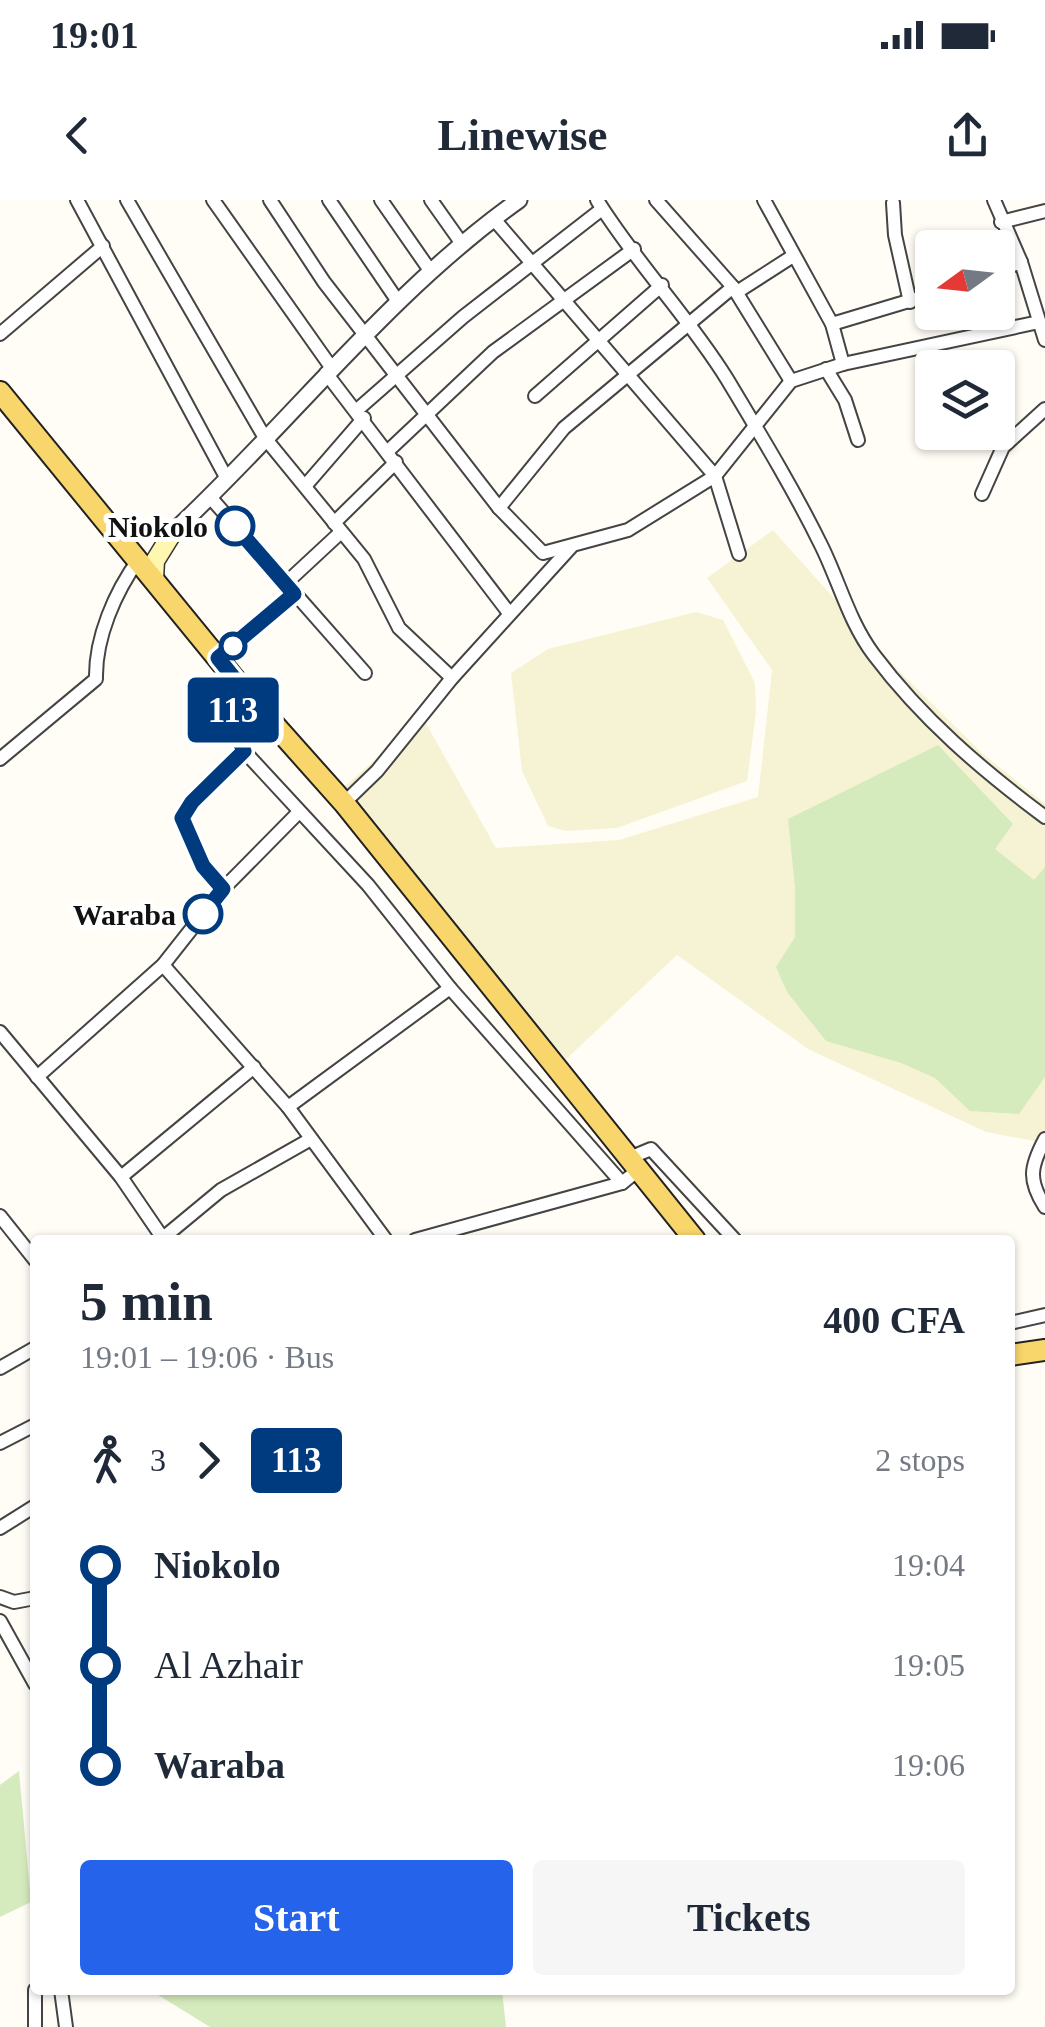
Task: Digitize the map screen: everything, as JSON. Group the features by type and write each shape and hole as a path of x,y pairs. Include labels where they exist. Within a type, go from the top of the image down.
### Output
{"main road":[{"path":"4,403 134,553 246,693 344,803 628,1171 690,1235"},
{"path":"134,553 173,532"},
{"path":"154,578 155,561 173,532"},
{"path":"1015,1354 1045,1350"}],"street":[{"path":"78,200 227,479"},
{"path":"127,200 265,438 364,558 400,628 452,678"},
{"path":"213,200 328,370 509,614"},
{"path":"270,200 324,282 499,508 543,554 628,530 715,476 792,381 844,364 1038,322"},
{"path":"328,200 397,300"},
{"path":"381,200 429,269"},
{"path":"432,200 460,242"},
{"path":"173,532 429,269 519,200"},
{"path":"656,200 735,290 792,381"},
{"path":"764,200 832,324 844,364"},
{"path":"994,200 1022,262 1045,340"},
{"path":"893,203 895,235 910,302"},
{"path":"306,484 360,414 399,376 462,316 530,265 600,204 690,320 754,425 803,508 838,590 872,653 942,733 984,772 1045,817"},
{"path":"1001,222 1045,211"},
{"path":"493,218 715,476 739,554"},
{"path":"0,334 103,246"},
{"path":"218,658 290,589 428,413 494,352 634,249"},
{"path":"499,508 564,428 690,320 793,256"},
{"path":"1015,265 1022,262"},
{"path":"536,396 662,285"},
{"path":"832,324 915,300"},
{"path":"826,370 844,400 858,440"},
{"path":"982,494 1003,447 1045,408"},
{"path":"210,497 366,673"},
{"path":"344,803 377,772 452,678 572,545"},
{"path":"0,759 96,679 102,634 134,553"},
{"path":"246,693 228,716 244,751 368,886 450,988 628,1171"},
{"path":"223,889 203,866 182,818 192,802 244,751"},
{"path":"37,1078 163,965 223,889 299,812"},
{"path":"163,965 288,1107 382,1235"},
{"path":"288,1107 450,988"},
{"path":"0,1032 121,1177 161,1235"},
{"path":"121,1177 254,1067"},
{"path":"169,1235 222,1190 310,1139"},
{"path":"1045,1139 1032,1163 1032,1184 1045,1207"},
{"path":"430,1235 628,1171 651,1149 730,1235"},
{"path":"0,1216 30,1254"},
{"path":"1015,1322 1045,1315"},
{"path":"0,1368 30,1351"},
{"path":"0,1443 30,1427"},
{"path":"0,1528 30,1509"},
{"path":"0,1597 14,1602 30,1599"},
{"path":"0,1621 30,1675"},
{"path":"35,1995 35,2027"},
{"path":"62,1995 66,2027"}],"shaded area":[{"path":"773,530 899,671 983,754 1045,804 1045,1143 986,1132 808,1049 677,955 561,1064 337,793 423,718 496,848 619,840 758,797 772,670 707,578"},
{"path":"696,612 723,620 755,683 756,712 747,781 617,828 566,831 548,826 522,771 511,673 548,649"}],"green space":[{"path":"938,745 1013,824 995,849 1034,880 1045,867 1045,1077 1019,1114 970,1111 935,1078 901,1063 826,1041 787,992 776,967 795,937 788,819"},
{"path":"19,1771 30,1902 0,1917 0,1785"},
{"path":"158,1995 503,1995 506,2027 210,2027"}],"bus line":[{"name":"113","path":"203,914 223,889 203,866 182,818 192,802 219,780 244,751 230,728 228,716 246,693 218,658 294,594 235,526"}],"place":[{"name":"Niokolo","path":"235,526"},
{"name":"Waraba","path":"203,914"}]}
